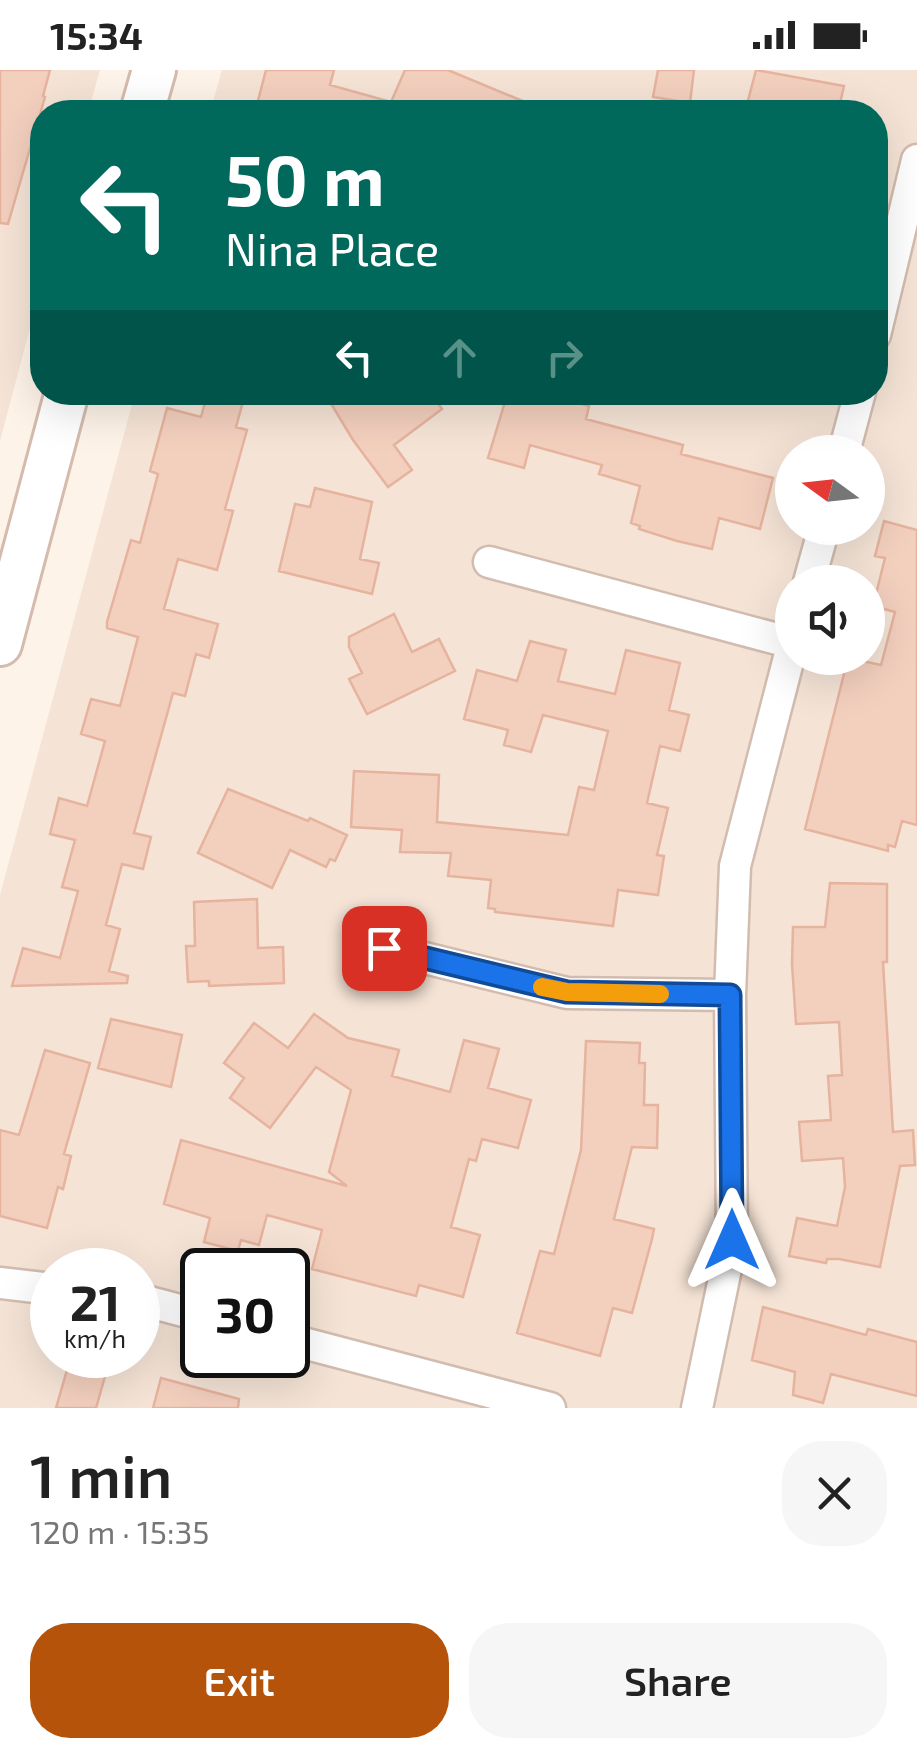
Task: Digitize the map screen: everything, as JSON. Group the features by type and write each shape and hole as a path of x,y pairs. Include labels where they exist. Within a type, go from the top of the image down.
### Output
{"main road":[{"path":"145,100 154,70"},
{"path":"1,639 64,405"}],"street":[{"path":"888,245 917,160"},
{"path":"849,435 857,405"},
{"path":"488,562 775,640"},
{"path":"697,1408 732,1240 730,995 735,866 784,675"},
{"path":"384,948 567,992 730,995"},
{"path":"0,1282 30,1285"},
{"path":"310,1345 550,1408"}],"shaded area":[{"path":"0,70 100,70 91,100 30,100 30,328 0,441"},
{"path":"222,70 917,70 917,1408 0,1408 0,895 132,405 888,405 888,100 213,100"}],"building":[{"path":"0,70 50,70 44,100 30,100 30,148 8,224 0,223"},
{"path":"266,70 334,70 330,85 384,100 258,100"},
{"path":"405,70 448,70 520,100 392,100"},
{"path":"658,70 694,70 690,100 653,97"},
{"path":"756,70 844,86 841,100 748,100"},
{"path":"204,405 242,405 236,427 247,430 225,509 233,511 217,570 178,559 164,609 218,624 209,658 196,654 185,696 173,693 134,833 151,837 143,869 122,864 106,925 120,929 109,971 128,976 127,983 12,986 23,948 60,958 78,891 62,887 75,840 50,834 59,798 87,806 105,741 81,734 91,699 120,706 138,637 107,628 107,622 131,540 140,543 158,474 150,471 167,408 201,417"},
{"path":"332,405 439,405 442,409 394,445 412,470 388,487"},
{"path":"504,405 586,405 589,406 586,419 683,445 681,454 773,478 760,529 719,518 712,549 639,529 631,523 640,486 599,474 602,465 530,445 524,468 488,458"},
{"path":"315,488 372,502 360,559 379,563 372,594 279,571 295,504 310,507"},
{"path":"885,521 917,530 917,825 902,821 895,847 888,845 888,851 805,829 844,675 885,675 885,650 895,612 885,609 885,558 875,556 878,545 885,545"},
{"path":"394,614 412,652 439,639 455,671 367,714 349,679 362,673 349,647 349,637"},
{"path":"530,641 566,650 558,681 615,694 626,650 680,663 669,710 689,715 680,751 660,746 647,803 668,808 657,855 664,856 658,895 618,890 613,926 495,912 488,908 491,880 448,876 451,853 400,852 402,830 351,827 354,771 439,775 437,822 568,835 579,787 594,790 608,731 543,715 531,752 504,745 508,730 464,719 477,670 517,681"},
{"path":"228,789 347,835 335,861 330,859 326,867 290,850 272,888 198,853"},
{"path":"830,883 887,884 887,962 883,962 893,1132 913,1130 915,1165 900,1166 880,1267 839,1259 827,1259 826,1263 789,1256 797,1218 837,1226 845,1187 843,1158 802,1161 799,1122 831,1120 828,1076 842,1075 839,1022 796,1024 792,964 793,927 825,927"},
{"path":"257,899 258,948 283,947 284,983 209,986 209,981 188,982 186,946 195,946 194,902"},
{"path":"314,1014 348,1038 399,1050 392,1076 450,1092 464,1040 499,1049 488,1088 531,1100 518,1148 482,1139 476,1161 469,1159 451,1227 480,1235 463,1297 419,1285 416,1296 312,1269 322,1230 267,1215 259,1245 241,1240 239,1248 227,1248 204,1242 210,1218 164,1204 181,1140 347,1186 329,1172 351,1090 316,1067 270,1128 230,1098 244,1078 224,1063 254,1023 288,1048"},
{"path":"111,1019 182,1035 171,1087 98,1068"},
{"path":"586,1041 640,1043 639,1063 645,1063 644,1105 658,1105 657,1148 632,1147 614,1219 654,1229 652,1239 632,1313 613,1308 600,1356 517,1333 540,1251 554,1254 581,1150"},
{"path":"45,1050 90,1063 64,1154 71,1156 63,1189 58,1187 47,1228 0,1216 0,1130 19,1135"},
{"path":"763,1307 866,1335 868,1329 917,1342 917,1396 831,1374 823,1403 793,1395 795,1372 752,1360"},
{"path":"65,1378 105,1378 96,1408 56,1408"},
{"path":"161,1378 239,1399 238,1408 153,1408"}],"slow traffic":[{"path":"542,987 567,992 660,994"}],"route":[{"path":"384,948 567,992 730,995 732,1240"}]}
